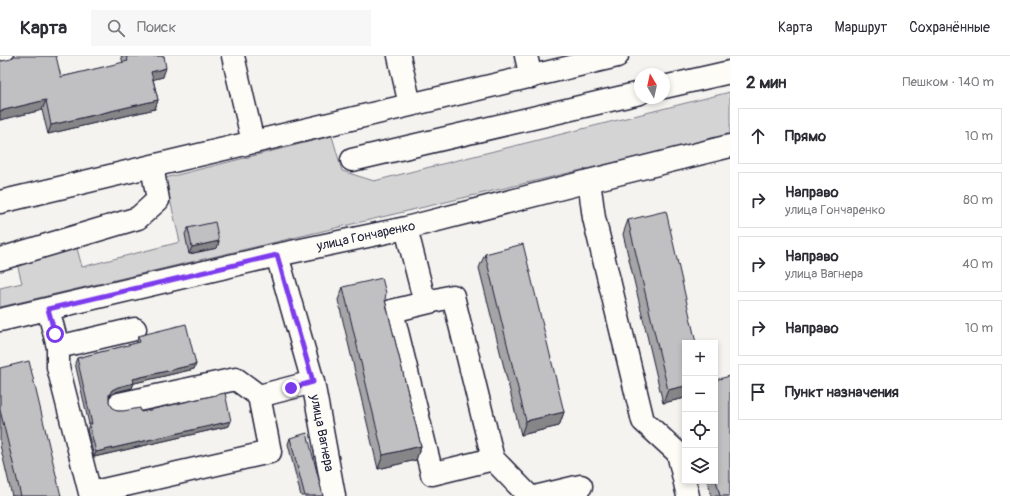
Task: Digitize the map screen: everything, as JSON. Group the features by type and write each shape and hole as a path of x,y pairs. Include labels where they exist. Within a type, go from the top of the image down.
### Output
{"street":[{"path":"233,56 253,142"},
{"path":"399,56 410,105"},
{"path":"0,202 410,105 529,66 617,56"},
{"path":"670,86 730,72"},
{"path":"352,160 634,94"},
{"name":"улица Гончаренко","path":"0,320 277,255 406,228 730,146"},
{"path":"0,259 138,218 158,200 152,166"},
{"path":"589,181 594,218 643,421 678,453 688,496"},
{"path":"406,228 425,303"},
{"name":"улица Вагнера","path":"277,255 313,382 334,496"},
{"path":"494,460 432,474 392,311 453,296 494,460 529,496"},
{"path":"48,309 58,347 58,367 90,493 270,452 259,396 236,379 119,404"},
{"path":"58,347 135,328"},
{"path":"259,396 313,382"},
{"path":"539,496 581,486"}],"shaded area":[{"path":"730,92 730,135 0,307 0,288 22,283 15,256 75,241 82,267 180,242 165,178 332,136 342,171 374,181"}],"building":[{"path":"14,56 56,56 61,77 128,61 126,56 164,56 166,68 151,72 158,100 51,125 46,100 0,111 0,60 11,59"},
{"path":"666,211 695,340 682,340 682,387 668,390 628,220"},
{"path":"215,222 219,241 192,247 188,228"},
{"path":"523,244 564,412 526,421 485,254"},
{"path":"382,278 386,293 385,300 421,446 383,455 343,287"},
{"path":"186,324 196,364 133,379 134,383 112,390 109,395 109,402 117,411 140,408 141,412 225,393 231,421 96,452 89,424 92,424 77,358 140,342 138,336"},
{"path":"29,361 61,496 21,496 0,410 0,368"},
{"path":"730,376 730,496 720,496 717,484 718,379"},
{"path":"307,433 323,496 305,496 290,438"}],"route":[{"path":"55,334 48,309 277,255 313,382 291,388"}]}
